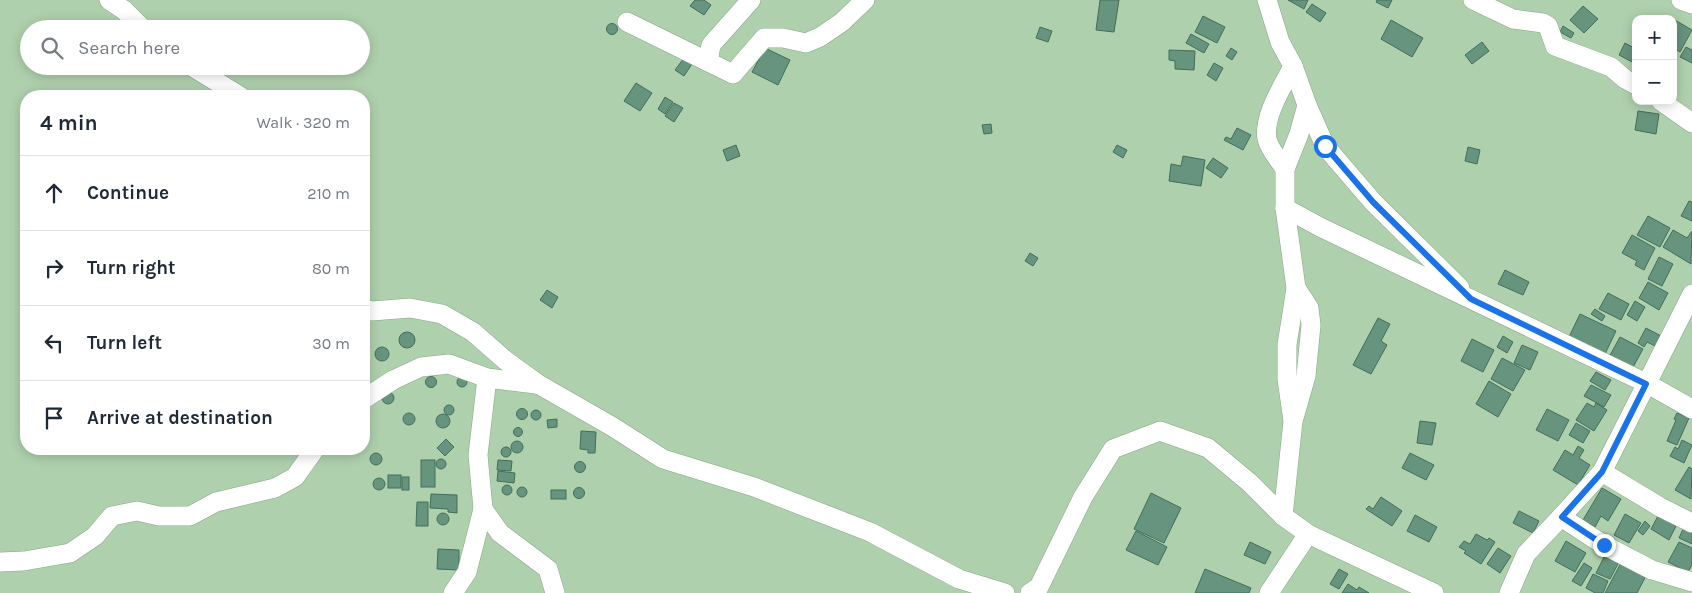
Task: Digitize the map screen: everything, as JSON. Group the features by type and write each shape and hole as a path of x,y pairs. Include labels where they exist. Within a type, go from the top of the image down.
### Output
{"street":[{"path":"108,0 124,10 135,20"},
{"path":"708,62 711,45 751,0"},
{"path":"627,22 733,74 764,38 783,38 806,43 820,37 842,22 865,0"},
{"path":"1267,0 1280,42 1294,66 1307,105 1325,146 1373,202 1471,299"},
{"path":"1473,0 1513,19 1543,23 1548,26 1555,46 1611,67 1625,80 1632,83"},
{"path":"1681,0 1692,4"},
{"path":"1285,169 1268,140 1268,121 1278,96 1294,66"},
{"path":"206,75 230,90"},
{"path":"1283,516 1293,421 1287,370 1288,345 1296,288 1285,208 1285,169 1299,134 1307,105"},
{"path":"1667,105 1692,123"},
{"path":"1285,208 1320,227 1646,384 1692,409"},
{"path":"1509,593 1526,554 1602,472 1692,294"},
{"path":"370,310 410,308 442,314 473,332 538,384 613,427 663,459 754,487 870,532 959,579 1005,593"},
{"path":"370,395 393,380 420,367 449,364 487,378 538,384"},
{"path":"454,593 467,572 483,509 478,455 487,378"},
{"path":"1030,593 1039,587 1083,497 1112,449 1160,431 1208,448 1250,483 1283,516 1308,534 1434,593"},
{"path":"0,562 24,561 70,553 95,536 112,516 137,511 159,516 190,516 216,502 276,488 295,477 311,455"},
{"path":"1602,472 1660,507 1692,523"},
{"path":"483,509 500,533 548,569 555,593"},
{"path":"1562,517 1604,545 1652,570 1692,582"},
{"path":"1269,593 1308,534"}],"building":[{"path":"695,0 704,0 711,5 704,15 690,6"},
{"path":"1100,0 1119,0 1114,32 1096,30"},
{"path":"1288,0 1308,0 1304,9"},
{"path":"1377,0 1392,0 1388,8 1376,2"},
{"path":"1312,4 1326,13 1320,22 1306,12"},
{"path":"1583,6 1598,19 1584,33 1570,20"},
{"path":"1203,16 1225,27 1217,43 1195,32"},
{"path":"1391,20 1423,38 1412,57 1381,39"},
{"path":"1677,21 1692,30 1680,52 1677,50"},
{"path":"612,23 618,29 612,35 606,29"},
{"path":"1563,26 1574,33 1571,38 1560,32"},
{"path":"1040,27 1052,31 1048,42 1036,38"},
{"path":"1191,34 1209,44 1204,53 1186,43"},
{"path":"1482,42 1489,51 1472,64 1465,55"},
{"path":"1625,43 1632,47 1632,62 1619,55"},
{"path":"1686,47 1692,50 1692,63 1680,57"},
{"path":"765,48 790,60 778,85 752,72"},
{"path":"1231,48 1237,52 1232,60 1226,56"},
{"path":"1169,50 1195,51 1194,70 1175,69 1175,61 1169,60"},
{"path":"684,58 692,64 684,76 675,70"},
{"path":"1214,63 1223,68 1216,81 1207,75"},
{"path":"636,83 652,93 640,111 624,101"},
{"path":"665,97 673,102 665,114 658,109"},
{"path":"674,103 683,108 674,122 665,116"},
{"path":"1638,111 1659,114 1656,134 1635,130"},
{"path":"991,124 992,133 984,134 982,125"},
{"path":"1237,128 1251,135 1243,150 1224,140 1226,137 1231,139"},
{"path":"736,145 740,156 727,161 723,150"},
{"path":"1117,145 1127,150 1123,158 1113,152"},
{"path":"1468,147 1480,150 1477,164 1465,161"},
{"path":"1183,156 1205,160 1201,186 1169,181 1171,164 1181,166"},
{"path":"1213,158 1228,168 1221,178 1206,168"},
{"path":"1689,201 1692,202 1692,221 1681,216"},
{"path":"1648,216 1670,228 1660,247 1637,235"},
{"path":"1673,230 1687,238 1692,231 1691,264 1663,247"},
{"path":"1632,235 1655,248 1644,270 1635,265 1637,261 1622,253"},
{"path":"1030,253 1038,258 1033,266 1025,261"},
{"path":"1659,257 1673,264 1662,286 1648,279"},
{"path":"1505,270 1529,282 1523,295 1498,284"},
{"path":"1648,282 1668,293 1659,310 1639,298"},
{"path":"547,290 558,297 552,308 540,300"},
{"path":"1608,293 1629,304 1621,320 1599,309"},
{"path":"1635,301 1645,307 1637,321 1627,315"},
{"path":"1595,309 1605,316 1602,321 1591,314"},
{"path":"1580,314 1616,331 1605,354 1569,337"},
{"path":"1378,318 1390,324 1381,341 1387,345 1371,374 1353,365"},
{"path":"1646,328 1661,336 1655,346 1647,342 1644,347 1638,343"},
{"path":"407,332 413,334 415,340 413,346 407,348 401,346 399,340 401,334"},
{"path":"1503,336 1513,342 1507,353 1497,347"},
{"path":"1620,337 1643,349 1632,369 1609,357"},
{"path":"1472,339 1494,350 1483,372 1461,361"},
{"path":"1522,345 1538,352 1530,370 1514,363"},
{"path":"382,347 387,349 389,354 387,359 382,361 377,359 375,354 377,349"},
{"path":"1502,358 1525,370 1513,391 1491,379"},
{"path":"1596,372 1611,380 1605,390 1590,381"},
{"path":"429,377 433,377 436,382 435,386 429,387 426,384 426,380"},
{"path":"460,377 464,377 467,382 466,386 460,387 457,384 457,380"},
{"path":"1489,381 1511,394 1498,417 1476,404"},
{"path":"1591,385 1611,395 1604,407 1584,396"},
{"path":"390,392 393,393 393,403 386,404 383,403 382,396 383,393"},
{"path":"1587,403 1594,407 1596,403 1607,410 1594,431 1576,420"},
{"path":"447,405 451,405 454,410 453,414 447,415 444,412 444,408"},
{"path":"520,409 524,409 527,414 526,418 520,419 517,416 517,412"},
{"path":"1547,409 1569,420 1558,441 1536,430"},
{"path":"534,410 538,410 541,415 540,419 534,420 531,417 531,413"},
{"path":"409,413 415,419 409,425 403,419"},
{"path":"1677,413 1689,418 1677,445 1667,441"},
{"path":"443,414 448,416 450,421 448,426 443,428 438,426 436,421 438,416"},
{"path":"557,419 557,427 548,428 547,420"},
{"path":"1420,421 1436,423 1432,445 1417,443"},
{"path":"1576,423 1590,431 1583,443 1569,435"},
{"path":"518,427 523,432 518,437 513,432"},
{"path":"581,431 596,432 595,453 588,453 588,450 580,449"},
{"path":"446,439 454,447 445,456 437,448"},
{"path":"1682,440 1692,445 1684,463 1670,456 1675,447 1678,449"},
{"path":"515,441 519,441 523,447 519,453 515,453 511,449 511,445"},
{"path":"1578,446 1584,450 1579,458 1590,465 1578,485 1553,470 1565,450 1573,455"},
{"path":"504,447 508,447 511,452 510,456 504,457 501,454 501,450"},
{"path":"374,453 378,453 382,459 378,465 374,465 370,461 370,457"},
{"path":"1410,453 1434,465 1426,480 1402,468"},
{"path":"439,459 443,459 446,464 445,468 439,469 436,466 436,462"},
{"path":"421,460 435,460 435,487 421,487"},
{"path":"498,460 512,461 511,471 497,470"},
{"path":"578,462 582,462 585,467 584,471 578,472 575,469 575,465"},
{"path":"1689,467 1692,469 1691,499 1675,490"},
{"path":"498,471 515,473 514,483 497,481"},
{"path":"388,475 401,475 401,488 388,488"},
{"path":"402,477 409,477 409,490 402,490"},
{"path":"377,478 381,478 385,484 381,490 377,490 373,486 373,482"},
{"path":"505,485 509,485 512,490 511,494 505,495 502,492 502,488"},
{"path":"520,487 524,487 527,492 526,496 520,497 517,494 517,490"},
{"path":"579,487 585,493 579,499 573,493"},
{"path":"1602,488 1621,499 1608,521 1601,516 1595,527 1583,520"},
{"path":"551,490 566,490 566,499 551,499"},
{"path":"1151,493 1181,508 1164,543 1134,529"},
{"path":"431,494 457,495 457,513 448,512 448,509 430,508"},
{"path":"1381,497 1402,511 1392,526 1366,509 1369,506 1373,509"},
{"path":"417,502 428,502 428,526 416,526"},
{"path":"1519,511 1539,521 1533,533 1513,523"},
{"path":"443,513 449,519 443,525 437,519"},
{"path":"1625,514 1641,523 1629,543 1614,535"},
{"path":"1415,515 1437,527 1429,542 1407,531"},
{"path":"1658,516 1676,526 1669,540 1651,529"},
{"path":"1645,521 1650,526 1643,535 1638,531"},
{"path":"1683,529 1692,533 1692,544 1679,538"},
{"path":"1136,531 1167,547 1158,565 1126,550"},
{"path":"1476,534 1495,542 1481,564 1464,553 1466,551 1459,547 1464,541 1470,544"},
{"path":"1566,541 1586,553 1575,572 1555,561"},
{"path":"1250,542 1271,552 1265,564 1244,555"},
{"path":"1679,542 1692,548 1692,565 1688,572 1668,562"},
{"path":"1498,548 1511,556 1500,573 1487,564"},
{"path":"438,549 459,550 459,570 437,569"},
{"path":"1605,555 1619,562 1610,579 1596,573"},
{"path":"1622,561 1647,574 1637,593 1605,593"},
{"path":"1584,563 1592,568 1581,586 1572,581"},
{"path":"1205,569 1251,588 1249,593 1195,593"},
{"path":"1339,569 1348,574 1339,589 1330,584"},
{"path":"1593,574 1608,581 1603,593 1595,593 1586,588"},
{"path":"1348,584 1357,590 1359,587 1369,593 1342,593"}],"route":[{"path":"1325,146 1373,202 1471,299 1646,384 1602,472 1562,517 1604,545"}]}
